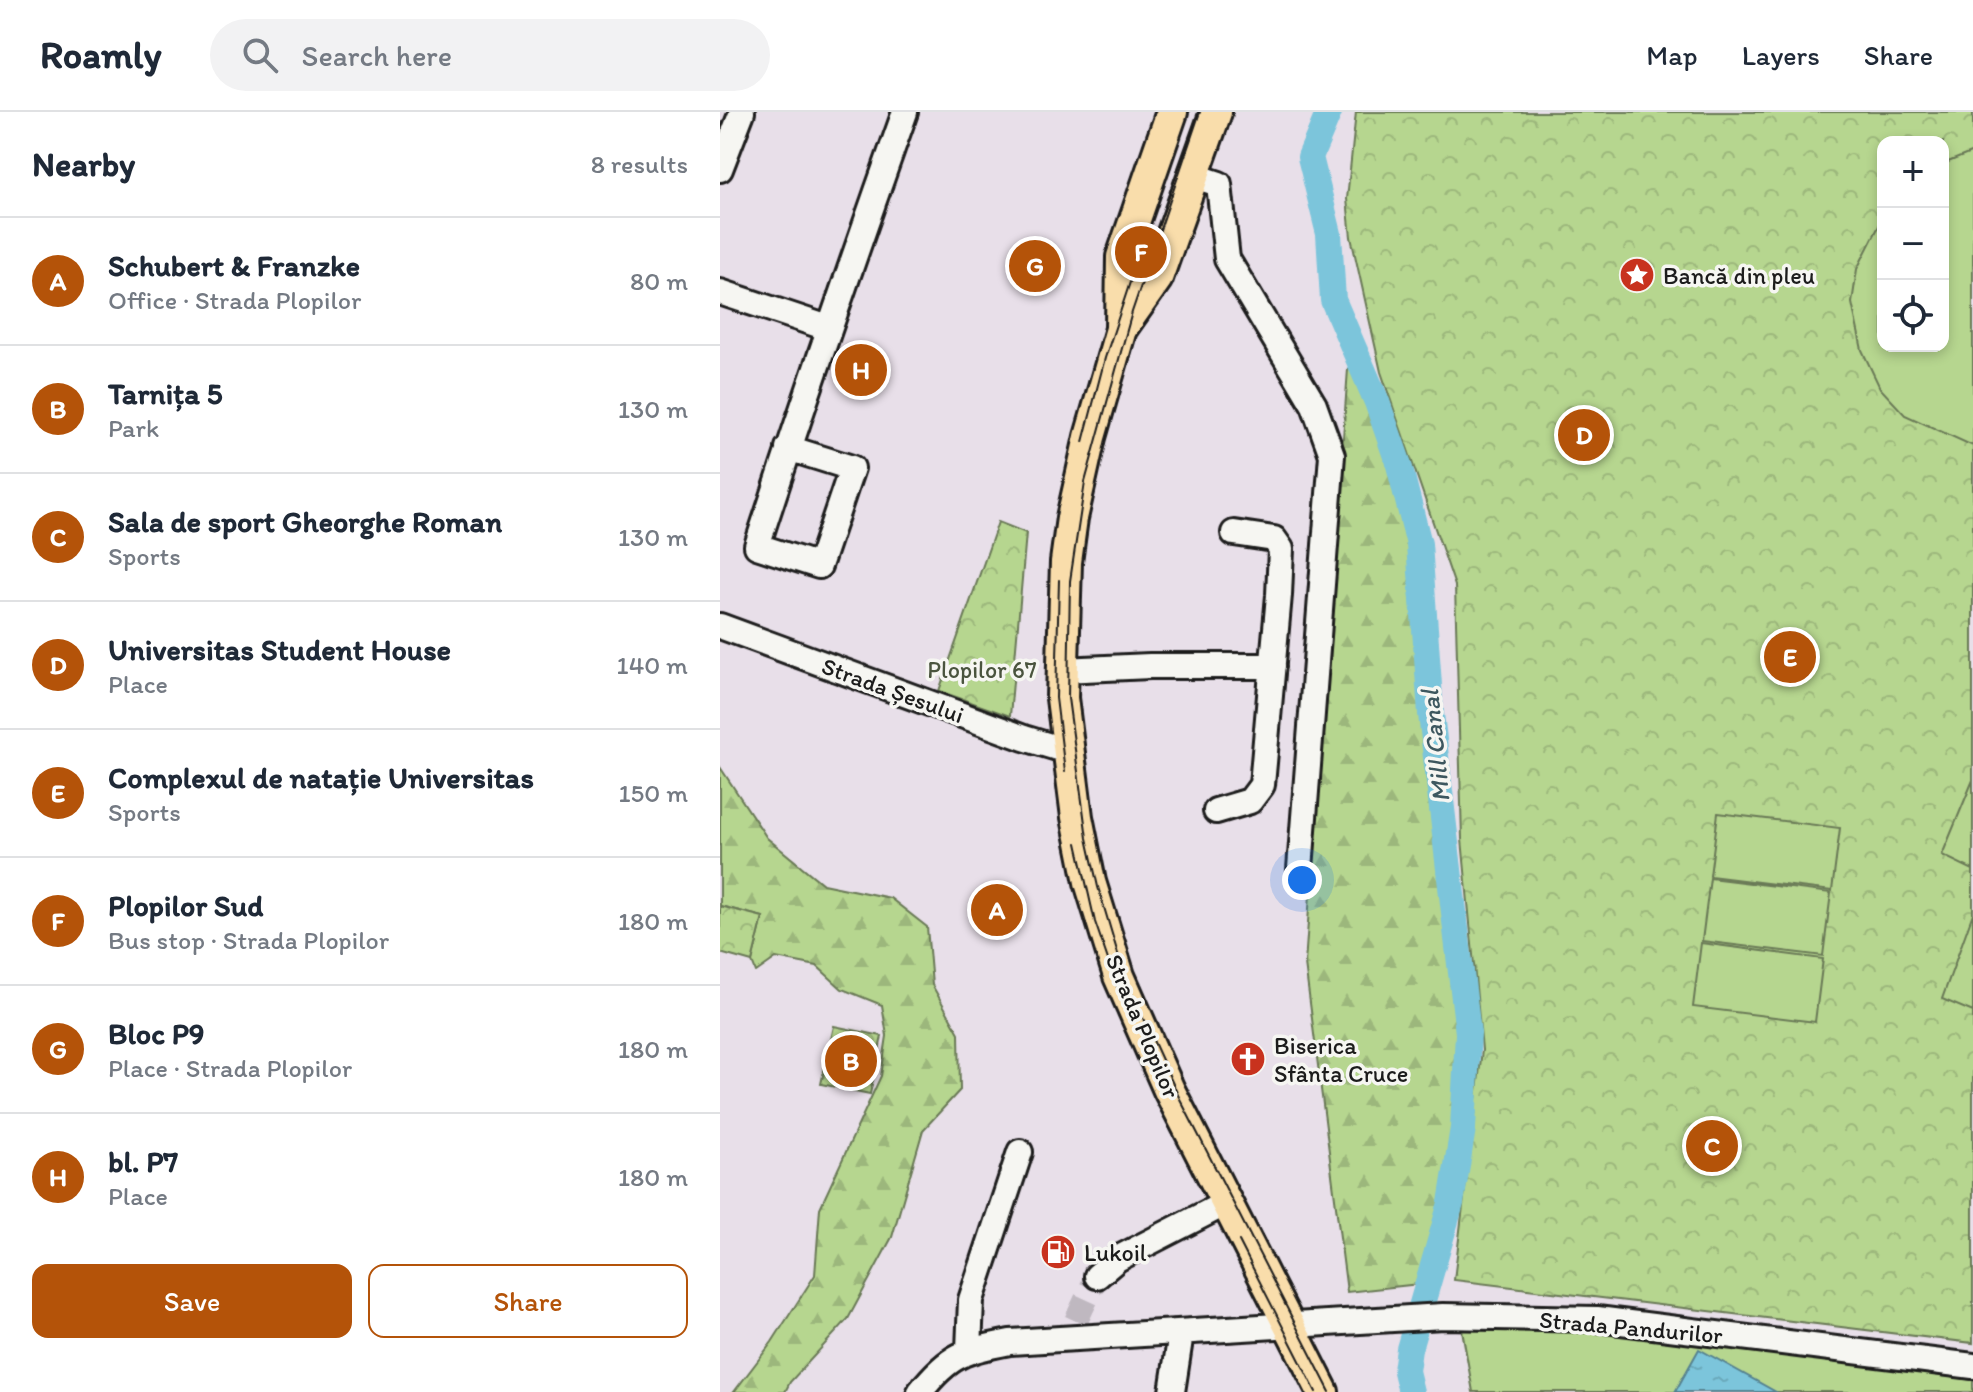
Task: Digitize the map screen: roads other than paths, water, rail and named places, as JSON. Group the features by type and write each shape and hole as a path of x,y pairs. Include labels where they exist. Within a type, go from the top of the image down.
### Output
{"main road":[{"name":"Strada Plopilor","path":"1172,112 1122,257 1121,329 1090,437 1072,518 1063,601 1062,670 1067,751 1090,882 1114,962 1169,1090 1323,1392"},
{"name":"Strada Plopilor","path":"1121,329 1157,278 1216,112"}],"street":[{"path":"720,169 742,112"},
{"path":"788,448 852,468 819,566 757,546 788,448 828,328 905,112"},
{"path":"1195,176 1219,184 1227,259 1314,405 1332,455 1300,869"},
{"path":"720,292 828,328"},
{"path":"1216,811 1250,801 1262,785 1281,549 1274,539 1234,533"},
{"name":"Strada Șesului","path":"720,626 1067,751"},
{"path":"1062,670 1273,666"},
{"path":"969,1350 971,1300 1020,1152"},
{"path":"1097,1276 1117,1259 1226,1203"},
{"name":"Strada Pandurilor","path":"1287,1325 1443,1316 1597,1319 1973,1366"},
{"path":"920,1392 943,1365 969,1350 1010,1342 1076,1330 1181,1333 1287,1325"},
{"path":"1172,1392 1181,1333"}],"water":[{"path":"1699,1349 1776,1392 1675,1392"}],"waterway":[{"name":"Mill Canal","path":"1329,112 1310,157 1329,234 1333,300 1377,402 1399,465 1419,544 1431,714 1468,1033 1463,1128 1451,1203 1409,1349 1406,1371 1411,1392"}],"tunnel":[{"path":"1076,1321 1097,1276"}],"tram line":[{"path":"1200,112 1132,312 1085,482 1070,581 1068,698 1087,838 1126,981 1178,1095 1330,1392"},
{"path":"1083,442 1105,358 1134,270"},
{"path":"1059,580 1056,698 1065,772"},
{"path":"1077,843 1095,922 1118,989"},
{"path":"1239,1241 1316,1392"}],"place":[{"name":"Plopilor Sud","path":"1141,252"},
{"name":"Bloc P9","path":"1035,266"},
{"name":"Bancă din pleu","path":"1637,275"},
{"name":"bl. P7","path":"861,370"},
{"name":"Universitas Student House","path":"1584,435"},
{"name":"Complexul de natație Universitas","path":"1790,657"},
{"name":"Schubert & Franzke","path":"997,910"},
{"name":"Biserica Sfânta Cruce","path":"1248,1059"},
{"name":"Tarnița 5","path":"851,1061"},
{"name":"Sala de sport Gheorghe Roman","path":"1712,1146"},
{"name":"Lukoil","path":"1058,1252"}],"park label":[{"name":"Plopilor 67","path":"982,669"}]}
